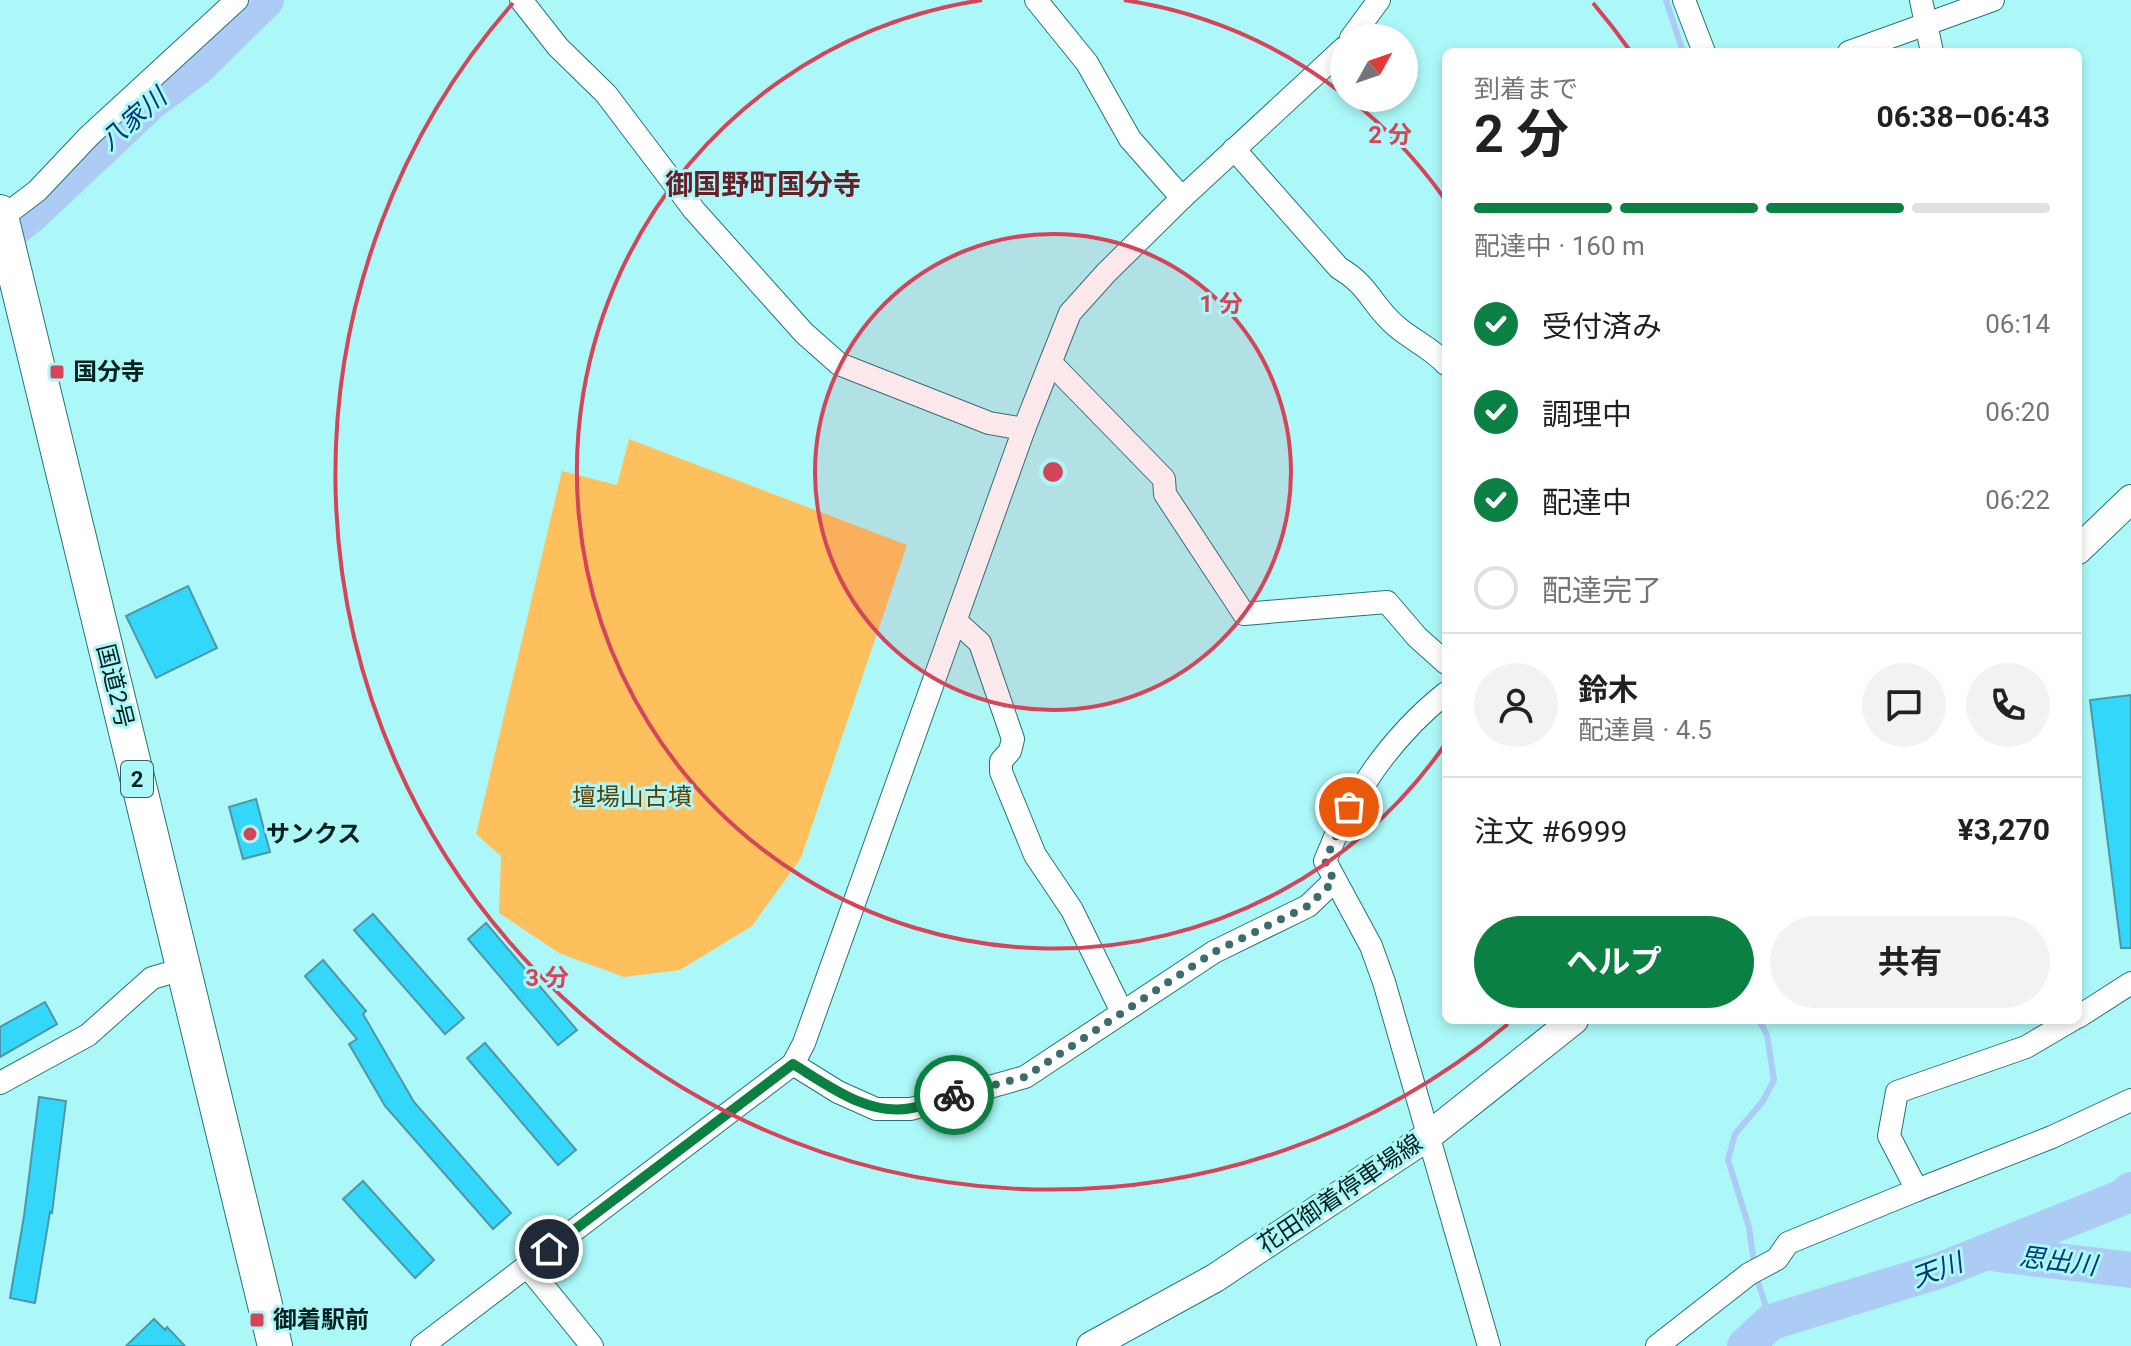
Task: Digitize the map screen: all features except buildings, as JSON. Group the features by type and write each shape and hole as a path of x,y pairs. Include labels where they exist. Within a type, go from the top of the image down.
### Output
{"highway":[{"name":"国道2号","path":"0,216 275,1346"}],"main road":[{"path":"2082,546 2131,499"},
{"name":"花田御着停車場線","path":"1104,1343 1215,1278 1427,1137 1569,1024"}],"street":[{"path":"0,216 37,191 89,136 237,0"},
{"path":"521,0 558,47 606,94 694,210 804,333 839,364 989,423 1024,429"},
{"path":"1036,0 1087,63 1130,139 1182,198"},
{"path":"1361,24 1379,0"},
{"path":"1684,0 1702,48"},
{"path":"1921,0 1931,48"},
{"path":"1860,48 1993,0"},
{"path":"422,1346 793,1064 804,1043 1024,429 1070,313 1182,198 1330,61"},
{"path":"1234,149 1339,268 1356,278 1395,325 1433,350 1442,360"},
{"path":"1052,364 1164,479 1165,494 1244,614 1387,602 1417,637 1442,659"},
{"path":"957,622 980,643 1013,739 1010,751 1001,761 1001,772 1035,855 1072,910 1122,1012"},
{"path":"1442,696 1426,709 1360,787 1325,861 1376,958 1489,1346"},
{"path":"793,1064 838,1092 876,1109 911,1109 1025,1077 1214,952 1308,906 1334,881"},
{"path":"0,1083 88,1035 152,978 183,969"},
{"path":"2082,1014 2131,983"},
{"path":"1917,1190 1889,1136 1897,1092 2026,1047 2065,1024"},
{"path":"1657,1346 1749,1274 1777,1259 1788,1243 2052,1137 2131,1100"},
{"path":"527,1266 592,1346"}],"green space":[{"name":"壇場山古墳","path":"629,439 907,545 801,858 752,926 680,970 624,977 559,953 499,913 501,856 476,834 562,471 617,485"}],"waterway":[{"name":"八家川","path":"0,239 31,215 151,102 199,66 266,0"},
{"path":"1666,0 1682,48"},
{"path":"1754,1264 1749,1227 1728,1160 1735,1134 1763,1101 1774,1080 1767,1035 1761,1024"},
{"name":"天川","path":"1745,1346 1771,1322 1941,1270 2121,1198 2131,1190"},
{"name":"思出川","path":"1990,1253 2131,1270"},
{"path":"1756,1276 1771,1322"}],"way so far":[{"path":"954,1095 1025,1077 1214,952 1308,906 1334,881 1325,861 1349,807"}],"place":[{"name":"国分寺","path":"57,372"},
{"name":"サンクス","path":"250,834"},
{"name":"御着駅前","path":"257,1320"}],"district":[{"name":"御国野町国分寺","path":"763,184"}],"route":[{"path":"549,1249 793,1064 838,1092 876,1109 911,1109 954,1095"}]}
